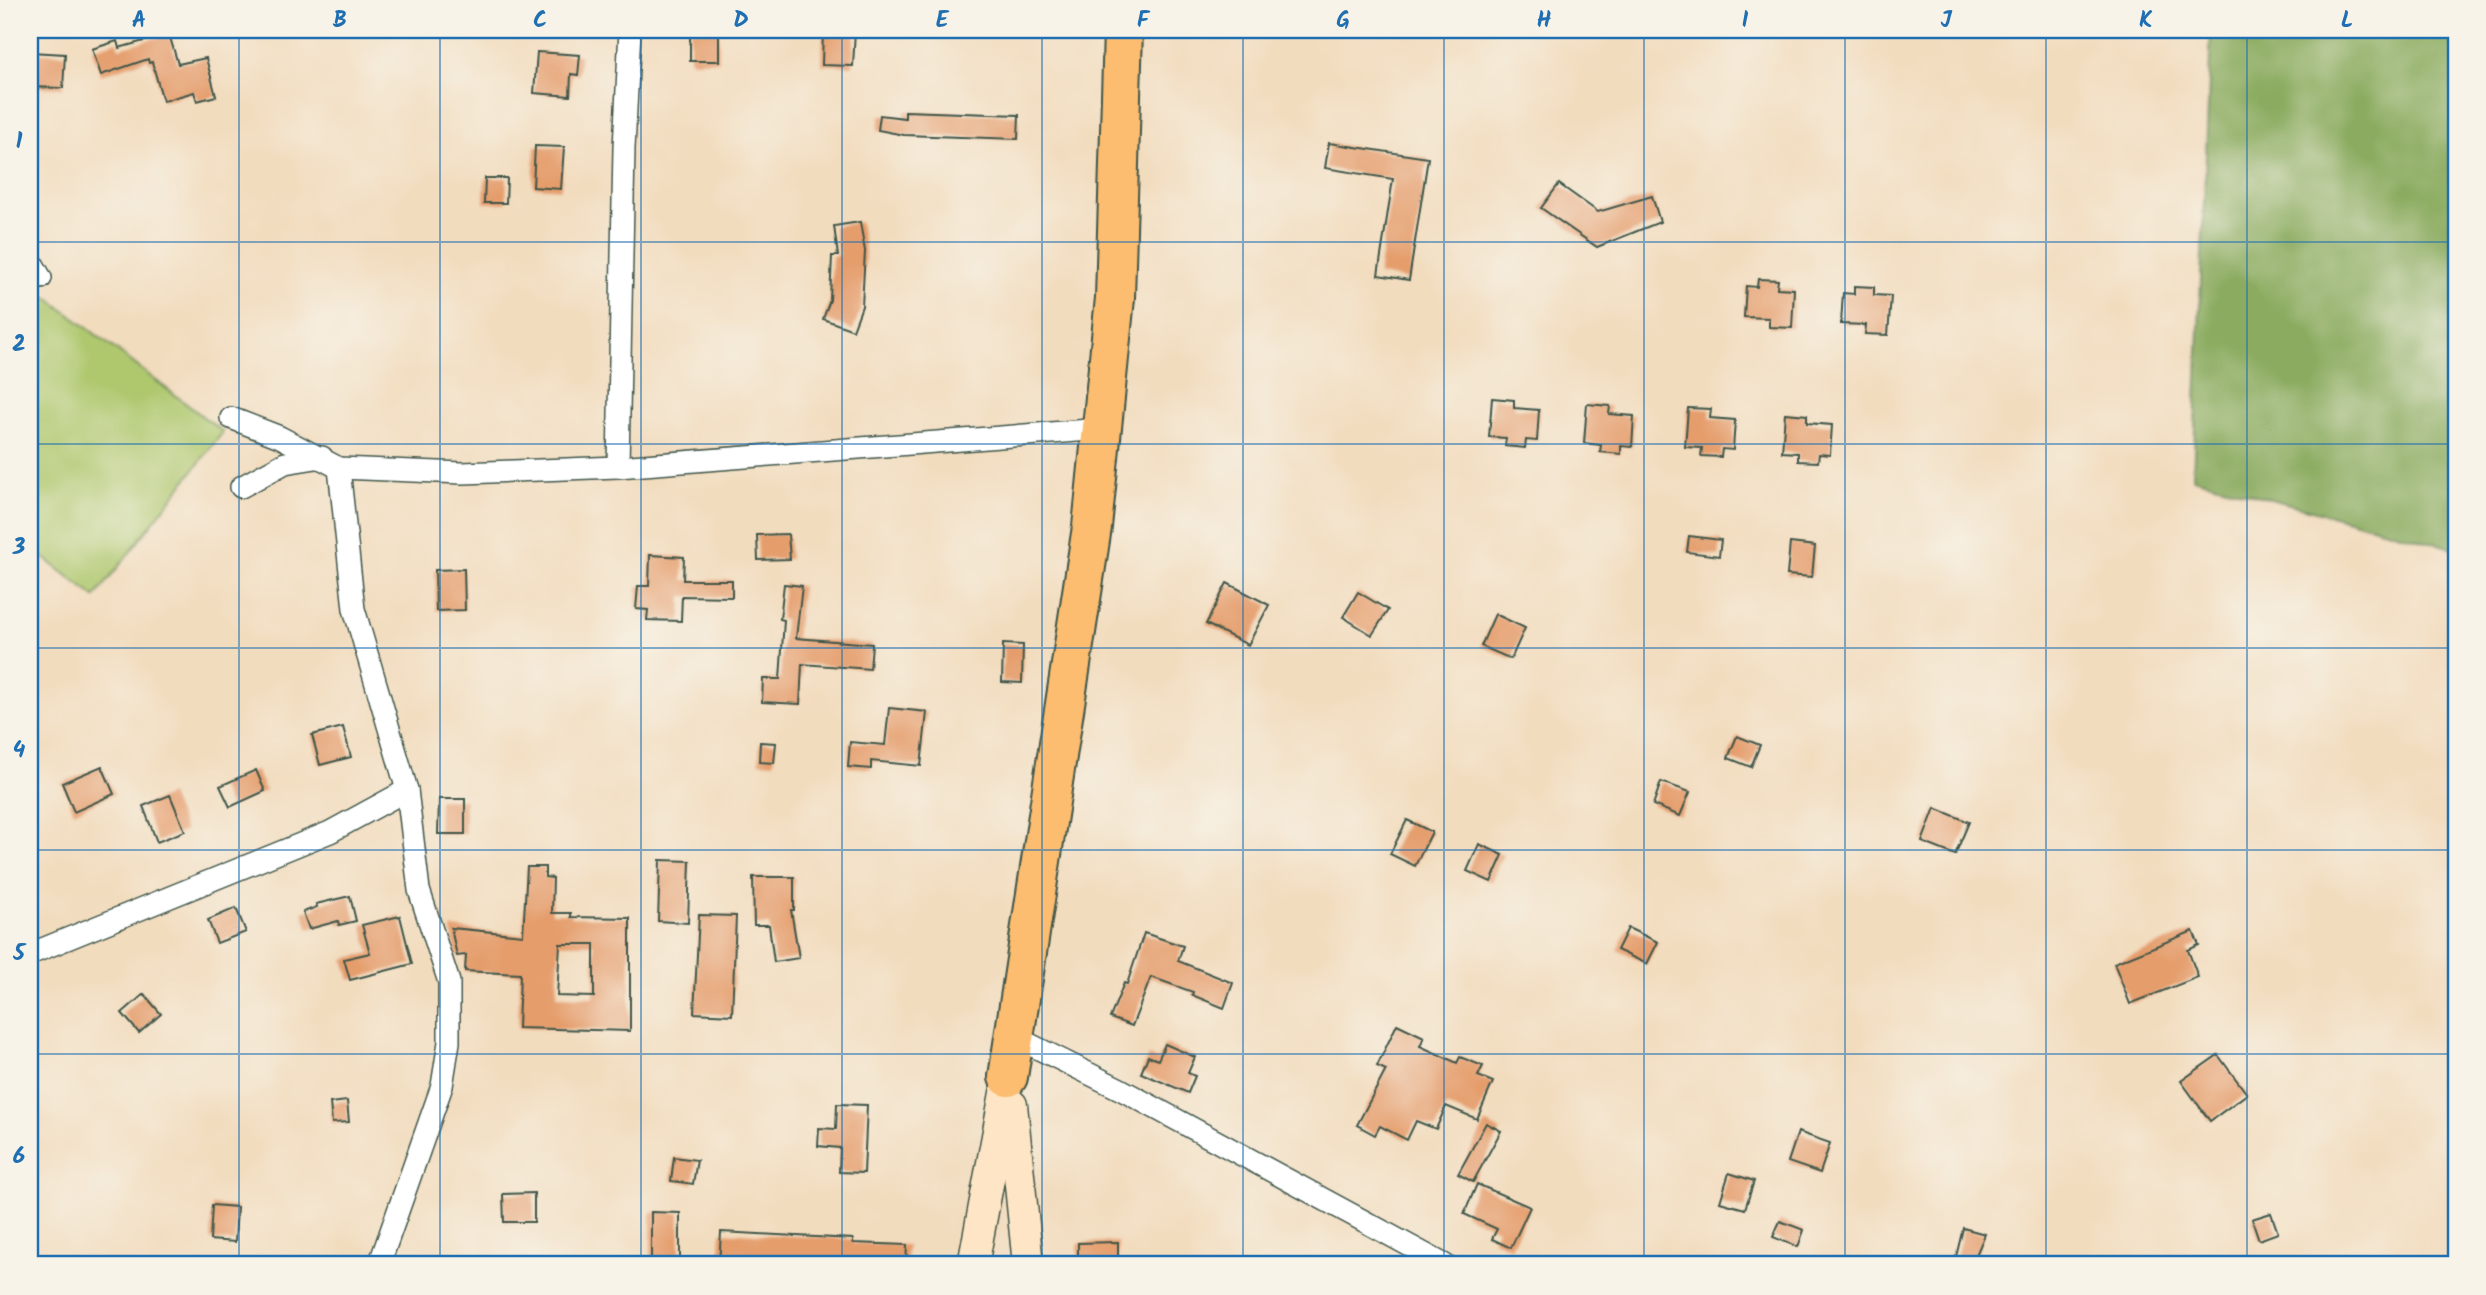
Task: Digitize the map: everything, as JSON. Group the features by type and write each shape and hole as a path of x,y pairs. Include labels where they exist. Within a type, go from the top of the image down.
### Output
{"highway":[{"path":"1008,1077 1090,540 1116,284 1123,30"}],"street":[{"path":"618,467 624,148 631,30"},
{"path":"30,259 41,278"},
{"path":"231,418 331,462"},
{"path":"241,487 285,463 331,462 463,473 618,467 1102,429"},
{"path":"331,462 354,608 407,790 419,890 449,982 449,1042 442,1086 379,1265"},
{"path":"30,954 330,832 407,790"},
{"path":"1013,1036 1120,1089 1445,1265"},
{"path":"973,1265 1008,1077"},
{"path":"1008,1077 1024,1203 1028,1265"}],"green space":[{"path":"2211,30 2456,30 2456,549 2193,478"},
{"path":"30,284 223,432 95,597 30,547"}],"building":[{"path":"690,30 719,30 719,61 690,61"},
{"path":"823,30 855,30 853,66 822,65"},
{"path":"169,34 178,64 206,58 216,96 197,101 194,92 163,101 152,62 149,63 148,59 101,75 92,49 117,41 119,48"},
{"path":"30,52 65,54 63,88 30,87"},
{"path":"537,52 580,55 578,75 571,74 570,96 534,93"},
{"path":"905,111 1019,115 1018,139 904,135 878,130 880,115 905,118"},
{"path":"1329,143 1428,158 1409,280 1378,275 1393,179 1325,168"},
{"path":"535,146 564,147 561,189 533,187"},
{"path":"485,178 507,178 506,203 484,203"},
{"path":"1559,184 1598,212 1652,196 1660,222 1597,247 1541,208"},
{"path":"860,222 865,251 862,306 853,330 823,319 830,300 832,256 838,256 834,226"},
{"path":"1758,279 1778,280 1777,288 1794,289 1792,328 1769,327 1769,318 1744,317 1746,286 1757,287"},
{"path":"1854,286 1874,287 1874,295 1891,296 1888,335 1865,334 1866,325 1841,324 1843,293 1854,294"},
{"path":"1492,398 1514,400 1514,408 1539,410 1537,441 1526,440 1525,448 1505,446 1506,438 1489,437"},
{"path":"1587,404 1610,406 1609,414 1634,416 1632,447 1621,446 1621,454 1600,452 1601,445 1584,443"},
{"path":"1688,408 1711,409 1710,418 1735,420 1733,450 1722,449 1721,457 1701,456 1702,448 1685,447"},
{"path":"1785,413 1807,415 1807,423 1832,425 1830,455 1819,454 1818,462 1798,461 1798,453 1782,452"},
{"path":"788,534 790,559 758,560 757,535"},
{"path":"1689,536 1721,540 1719,556 1687,552"},
{"path":"1790,543 1815,546 1812,577 1787,575"},
{"path":"650,555 684,557 683,580 732,580 732,597 682,596 681,621 647,620 648,610 636,609 638,586 649,586"},
{"path":"464,569 465,610 436,611 435,570"},
{"path":"1227,583 1269,605 1248,645 1206,624"},
{"path":"784,584 802,586 796,638 872,644 870,669 802,664 800,704 762,702 763,679 780,679 784,620 780,619"},
{"path":"1358,592 1388,610 1372,635 1343,617"},
{"path":"1495,614 1525,628 1511,659 1481,646"},
{"path":"1003,644 1023,645 1022,683 1002,682"},
{"path":"889,708 927,712 921,766 871,761 871,769 848,767 850,742 885,745"},
{"path":"343,727 351,757 320,765 312,735"},
{"path":"1737,736 1760,745 1751,767 1728,758"},
{"path":"760,742 776,743 774,763 759,762"},
{"path":"102,766 114,794 74,812 62,783"},
{"path":"256,770 265,791 230,807 220,786"},
{"path":"1661,782 1690,792 1680,816 1653,805"},
{"path":"170,795 185,831 157,842 143,806"},
{"path":"439,799 465,799 465,834 438,834"},
{"path":"1935,808 1969,822 1955,855 1922,842"},
{"path":"1407,820 1432,832 1415,866 1390,854"},
{"path":"1479,844 1503,855 1491,882 1467,871"},
{"path":"660,860 690,861 688,923 658,921"},
{"path":"527,867 545,867 545,877 553,878 552,913 571,913 571,917 630,918 630,1031 518,1028 520,974 465,971 466,955 457,956 451,928 523,935","holes":["560,944 594,944 594,997 557,996"]},
{"path":"753,877 794,877 794,910 791,910 799,958 774,962 769,925 754,925"},
{"path":"350,896 356,921 339,925 338,921 309,929 303,912 317,907 316,904"},
{"path":"236,908 246,932 217,943 208,920"},
{"path":"699,915 736,916 732,1015 694,1013"},
{"path":"400,916 412,964 350,980 344,959 370,953 362,925"},
{"path":"1628,928 1658,942 1647,964 1617,950"},
{"path":"2193,931 2199,945 2188,950 2198,977 2130,1004 2114,963"},
{"path":"1144,933 1183,946 1178,961 1233,983 1224,1008 1192,995 1193,992 1151,977 1132,1026 1110,1018 1124,983 1127,984"},
{"path":"144,994 161,1014 139,1033 122,1013"},
{"path":"1397,1024 1424,1037 1420,1046 1457,1063 1460,1057 1483,1066 1478,1076 1493,1082 1477,1119 1446,1106 1436,1129 1416,1121 1407,1140 1380,1126 1375,1135 1357,1125 1386,1070 1377,1066"},
{"path":"1165,1044 1195,1057 1188,1073 1195,1076 1188,1093 1141,1073 1148,1056 1158,1060"},
{"path":"2218,1055 2247,1094 2210,1121 2181,1081"},
{"path":"347,1101 349,1122 332,1123 330,1103"},
{"path":"837,1104 867,1105 864,1173 839,1172 840,1148 818,1146 819,1128 836,1129"},
{"path":"1486,1123 1501,1131 1473,1182 1458,1174"},
{"path":"1798,1132 1830,1143 1820,1173 1788,1162"},
{"path":"674,1157 697,1160 693,1184 671,1181"},
{"path":"1729,1173 1754,1181 1745,1209 1720,1202"},
{"path":"1477,1184 1530,1207 1511,1248 1492,1239 1497,1229 1464,1214"},
{"path":"534,1193 534,1222 504,1222 503,1194"},
{"path":"212,1205 237,1207 235,1242 210,1240"},
{"path":"651,1212 680,1213 680,1265 651,1265"},
{"path":"2271,1213 2278,1233 2259,1240 2252,1219"},
{"path":"1780,1221 1804,1230 1798,1247 1773,1237"},
{"path":"1963,1228 1985,1234 1972,1265 1954,1265"},
{"path":"721,1232 853,1239 853,1243 907,1245 906,1265 719,1265"},
{"path":"1118,1242 1118,1265 1078,1265 1078,1243"}]}
